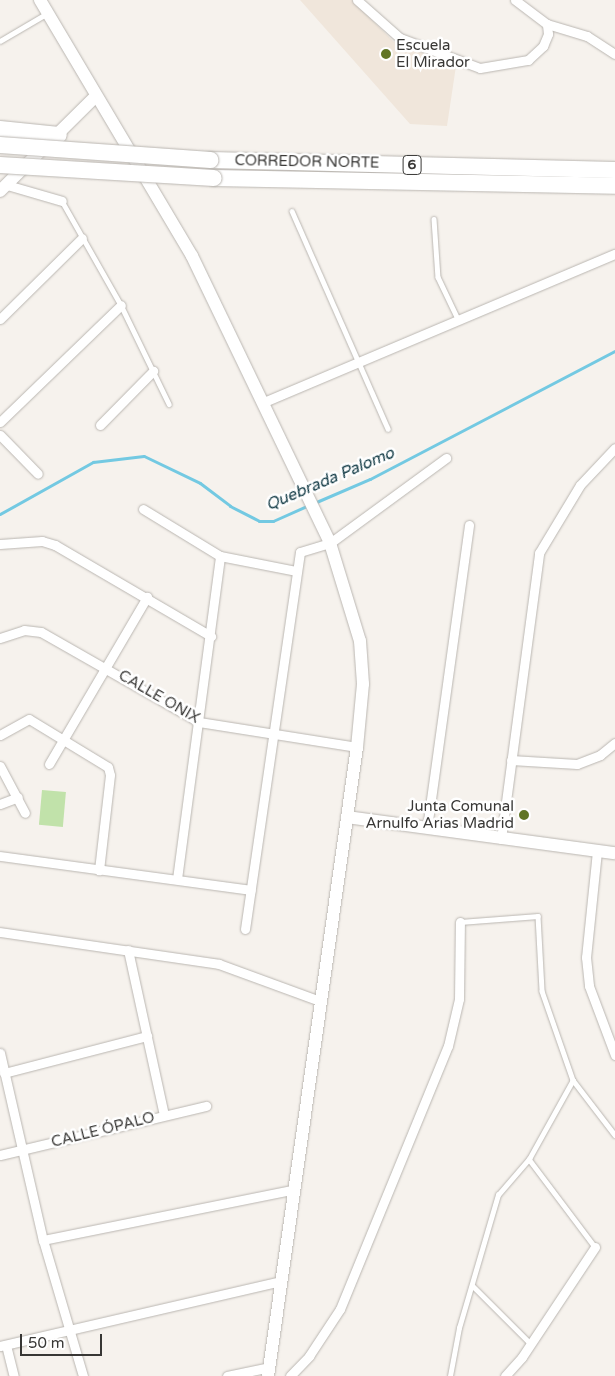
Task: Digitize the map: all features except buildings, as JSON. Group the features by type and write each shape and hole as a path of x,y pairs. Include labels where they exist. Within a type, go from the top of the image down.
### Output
{"highway":[{"path":"0,129 59,135"},
{"name":"CORREDOR NORTE","path":"0,145 210,160 615,170"},
{"name":"CORREDOR NORTE","path":"0,165 214,178 615,186"}],"street":[{"path":"40,0 192,256 264,402 330,543 360,641 363,684 357,747 269,1371 228,1376"},
{"path":"357,0 400,38 480,68 528,60 543,46 548,34 547,24"},
{"path":"515,0 547,24 587,36 615,54"},
{"path":"3,188 59,135 96,96"},
{"path":"3,188 62,201"},
{"path":"0,319 82,238"},
{"path":"264,402 356,361 615,254"},
{"path":"0,422 121,305"},
{"path":"100,425 153,371"},
{"path":"0,435 38,474"},
{"path":"501,839 539,553 580,485 615,448"},
{"path":"246,930 300,552 330,543 446,458"},
{"path":"143,509 220,556 296,571"},
{"path":"427,828 469,525"},
{"path":"0,544 48,542 148,597 211,636"},
{"path":"176,879 211,636 220,556"},
{"path":"49,764 148,597"},
{"name":"CALLE ONIX","path":"0,638 24,630 41,632 108,667 199,722 357,747"},
{"path":"0,735 29,719 63,739 110,771 99,870"},
{"path":"511,760 577,764 600,755 615,743"},
{"path":"0,766 25,813"},
{"path":"0,804 18,797"},
{"path":"347,817 615,853"},
{"path":"597,851 587,918 586,957 589,986 615,1056"},
{"path":"0,856 251,890"},
{"path":"290,1376 325,1334 351,1286 448,1046 459,999 460,922"},
{"path":"0,932 226,966 320,1001"},
{"path":"128,950 164,1115"},
{"path":"4,1073 147,1036"},
{"path":"0,1053 43,1240 83,1376"},
{"name":"CALLE ÓPALO","path":"0,1154 206,1106"},
{"path":"43,1240 295,1189"},
{"path":"505,1376 531,1344 595,1248"},
{"path":"14,1376 3,1345 282,1281"}],"lane":[{"path":"0,41 48,13"},
{"path":"62,201 121,305 169,404"},
{"path":"292,211 356,361 388,429"},
{"path":"434,219 438,277 458,319"},
{"path":"460,922 538,916 542,990 574,1080 615,1135"},
{"path":"450,1376 498,1195 529,1159 574,1080"},
{"path":"529,1159 595,1248"},
{"path":"473,1286 531,1344"}],"shaded area":[{"name":"Escuela El Mirador","path":"300,0 352,0 394,42 456,66 447,126 410,124"}],"green space":[{"path":"42,790 66,792 63,827 39,825"}],"waterway":[{"name":"Quebrada Palomo","path":"314,503 370,479 615,351"},
{"name":"Quebrada Palomo","path":"0,514 93,462 144,456 200,483 230,506 259,521 273,521 309,505"}],"place":[{"name":"Escuela El Mirador","path":"386,54"},
{"name":"Junta Comunal Arnulfo Arias Madrid","path":"524,815"}]}
